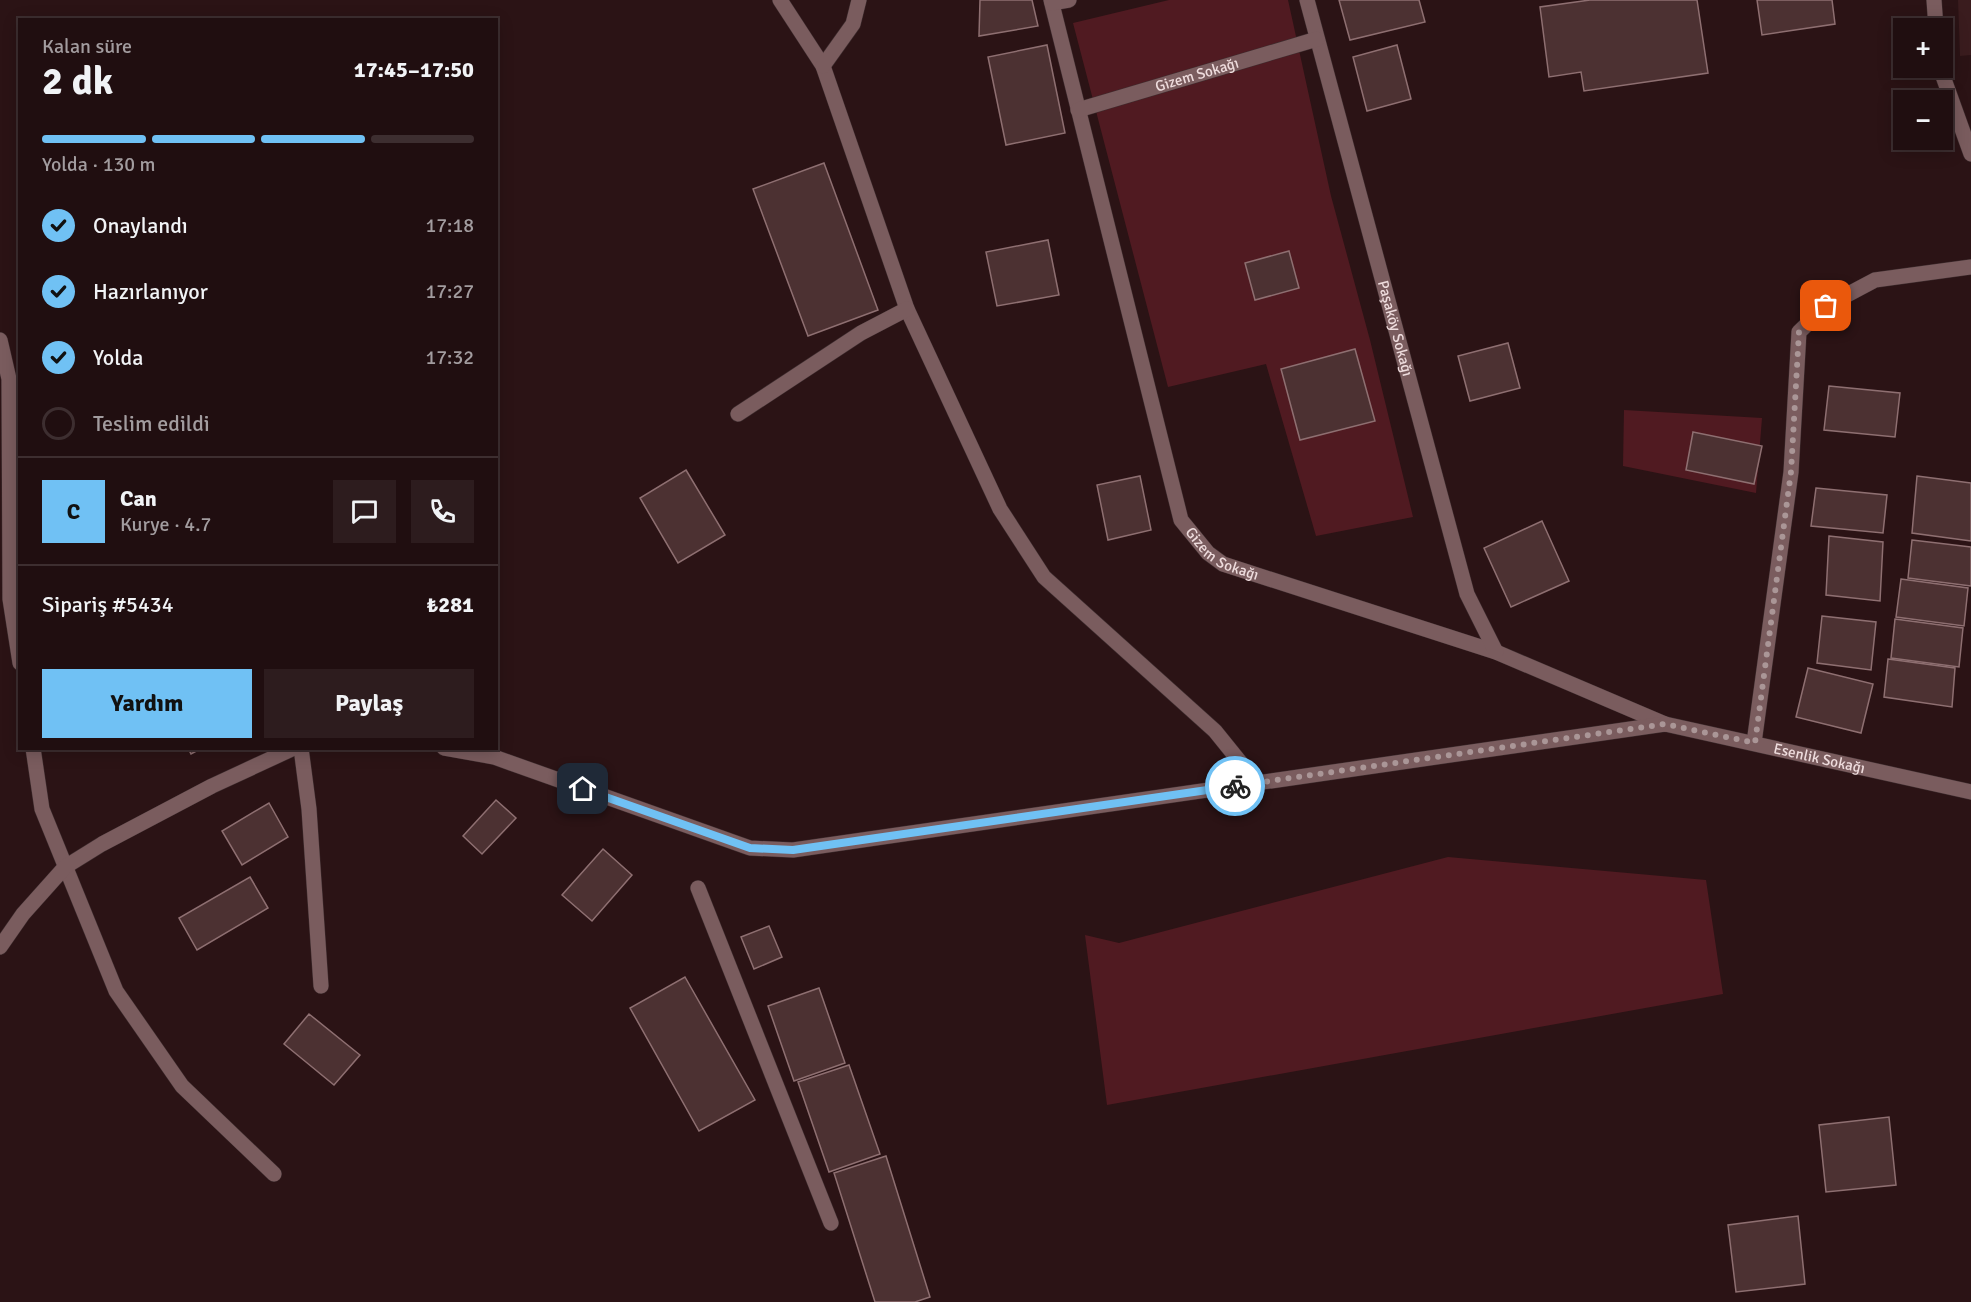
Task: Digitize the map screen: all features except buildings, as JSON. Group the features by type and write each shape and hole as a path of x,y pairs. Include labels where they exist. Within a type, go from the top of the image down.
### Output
{"street":[{"path":"780,0 823,66 907,309 1000,509 1044,577 1215,731 1257,783"},
{"path":"823,66 853,24 859,0"},
{"path":"1052,2 1069,0"},
{"name":"Paşaköy Sokağı","path":"1307,0 1467,594 1496,652"},
{"path":"1934,0 1935,18"},
{"name":"Gizem Sokağı","path":"1052,2 1181,520 1209,554 1223,564 1496,652 1665,724"},
{"name":"Gizem Sokağı","path":"1078,110 1317,39"},
{"path":"1944,78 1971,154"},
{"path":"1755,743 1791,472 1799,332 1826,306 1875,280 1971,267"},
{"path":"738,414 861,333 907,309"},
{"path":"0,340 9,379 10,599 18,650"},
{"path":"455,750 494,757 750,848 793,850 1665,724"},
{"name":"Esenlik Sokağı","path":"1665,724 1971,792"},
{"path":"33,750 42,810 116,991 182,1086 274,1174"},
{"path":"0,947 23,914 65,867 102,844 212,786 290,750"},
{"path":"301,750 309,809 321,987"},
{"path":"698,888 831,1223"}],"shaded area":[{"path":"1169,0 1288,0 1331,196 1370,340 1413,517 1316,536 1266,364 1168,387 1073,23"},
{"path":"1958,0 1971,0 1971,55 1960,56"},
{"path":"1624,410 1762,418 1756,493 1623,466"},
{"path":"1448,857 1706,880 1723,994 1107,1105 1085,935 1119,943"}],"way so far":[{"path":"1235,786 1665,724 1755,743 1791,472 1799,332 1826,306"}],"route":[{"path":"583,789 750,848 793,850 1235,786"}]}
